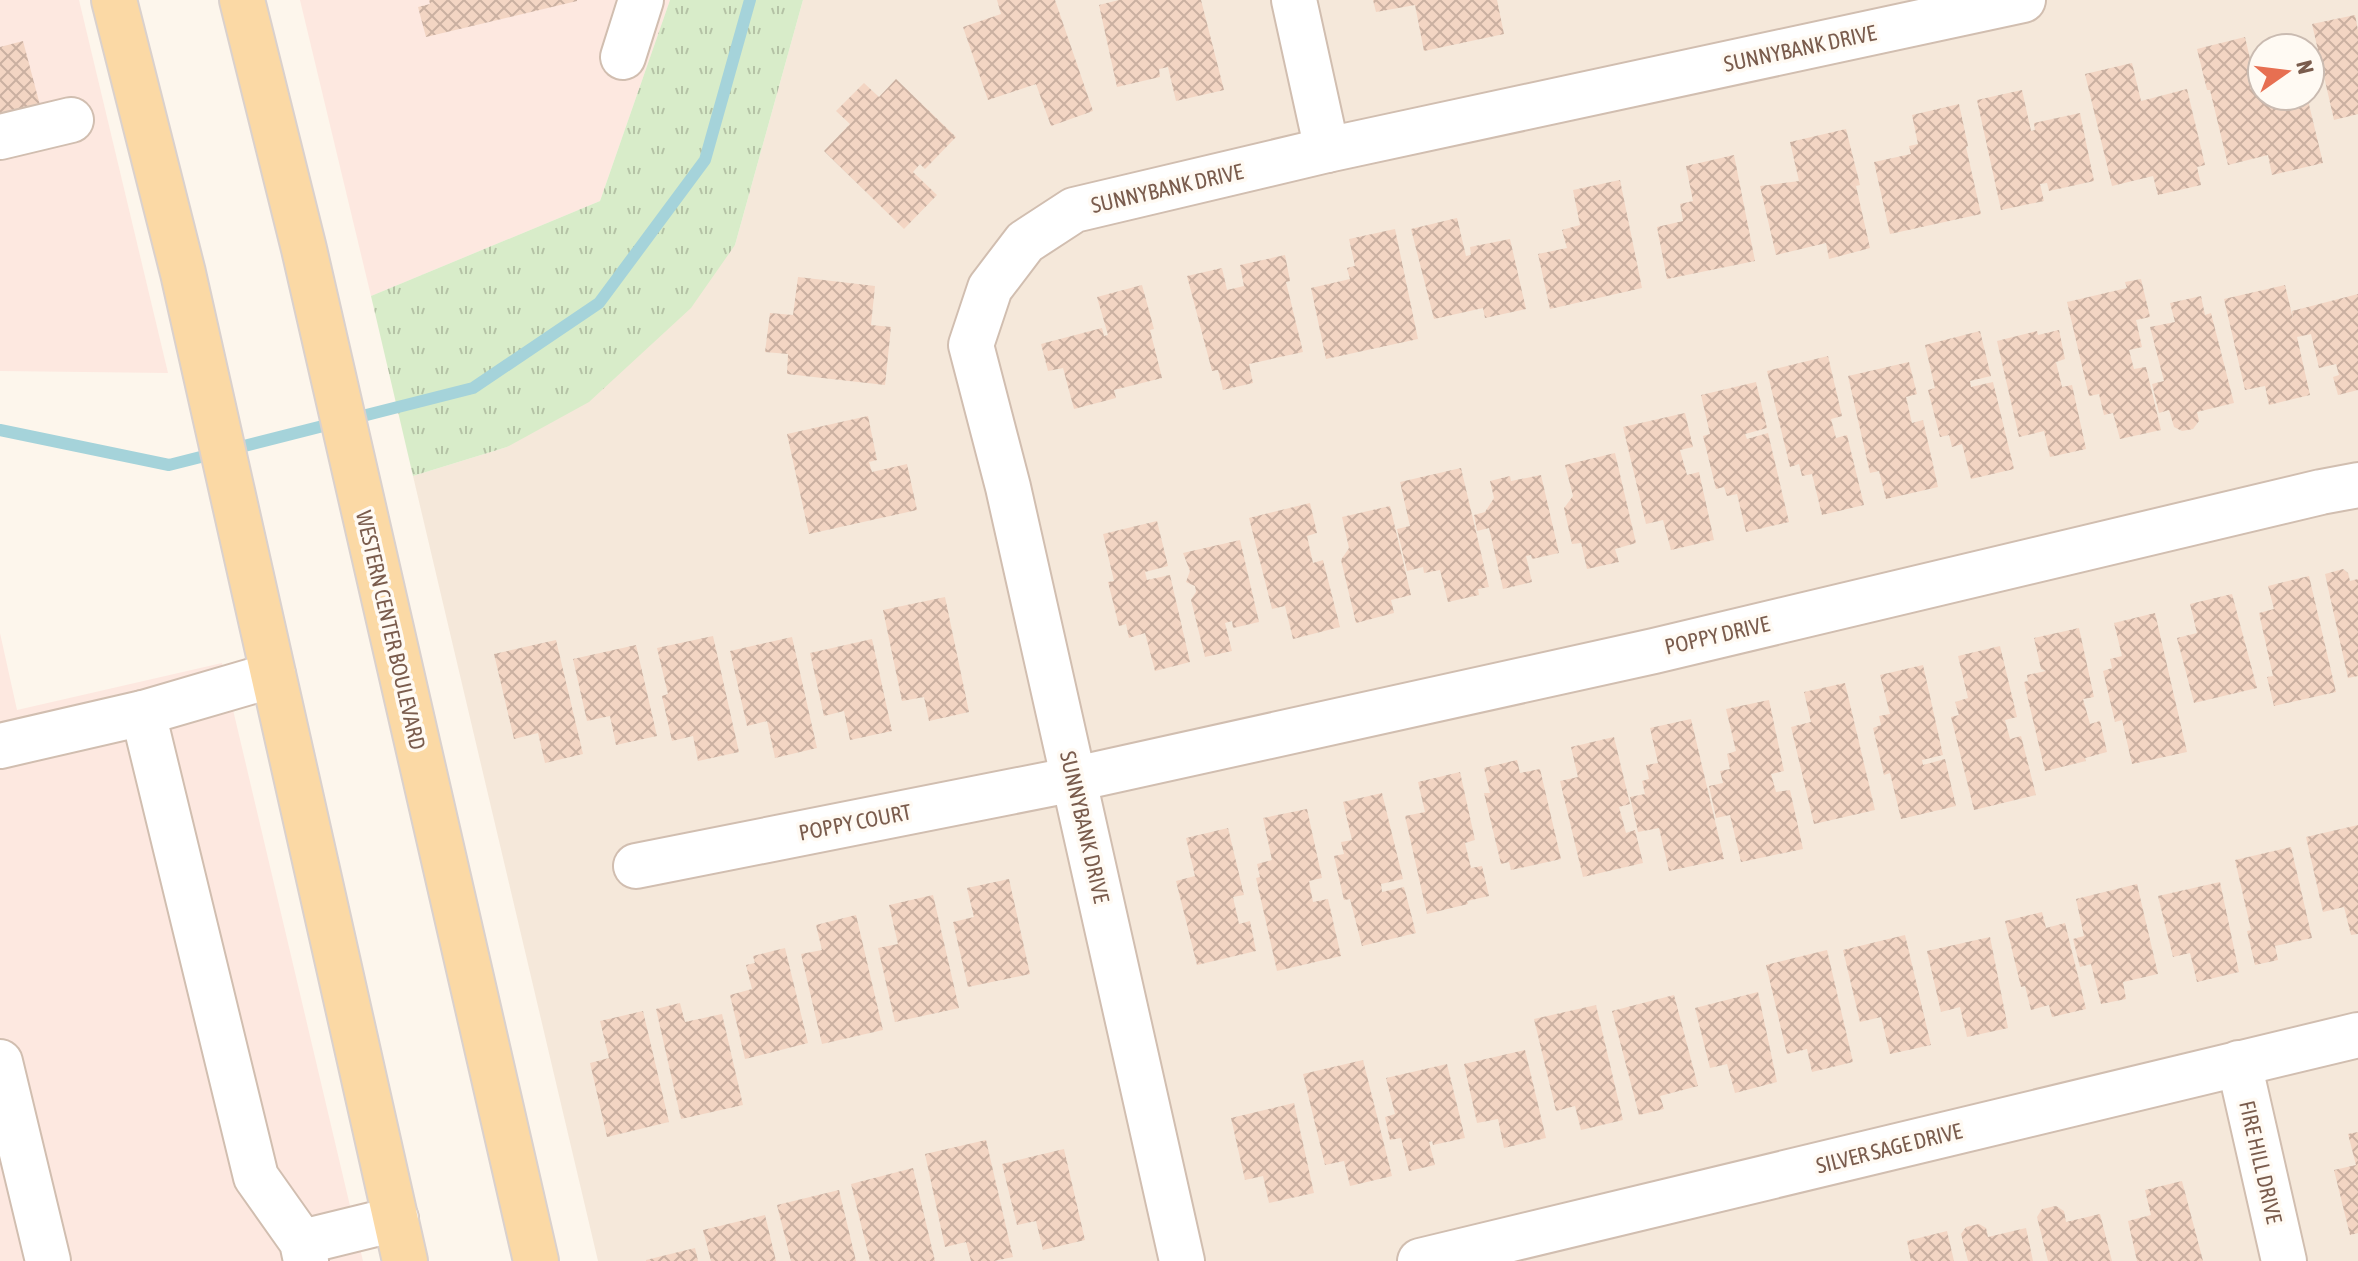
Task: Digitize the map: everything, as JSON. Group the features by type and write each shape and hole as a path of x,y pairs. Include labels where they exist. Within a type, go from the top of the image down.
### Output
{"main road":[{"path":"114,0 188,295 405,1261"},
{"name":"WESTERN CENTER BOULEVARD","path":"242,0 312,286 536,1261"}],"street":[{"path":"623,57 641,0"},
{"path":"1294,0 1327,150"},
{"name":"SUNNYBANK DRIVE","path":"1182,1261 1008,487 971,345 990,288 1025,242 1074,210 1885,14 2023,0"},
{"path":"0,137 71,120"},
{"name":"POPPY DRIVE","path":"1075,779 1654,651 2305,495 2358,485"},
{"path":"0,745 143,713 273,675"},
{"path":"143,713 256,1177 304,1252 396,1219"},
{"name":"POPPY COURT","path":"636,866 1075,779"},
{"name":"SILVER SAGE DRIVE","path":"1420,1261 2358,1035"},
{"path":"0,1062 48,1261"},
{"name":"FIRE HILL DRIVE","path":"2239,1063 2284,1261"}],"shaded area":[{"path":"0,0 79,0 168,373 0,371"},
{"path":"300,0 670,0 600,201 371,296"},
{"path":"803,0 2358,0 2358,1261 598,1261 413,476 507,447 735,245"},
{"path":"0,633 17,710 222,663 363,1261 0,1261"}],"green space":[{"path":"670,0 803,0 735,245 691,308 589,402 507,447 413,476 371,296 600,201"}],"building":[{"path":"429,0 577,1 426,37 418,7 430,4"},
{"path":"997,0 1055,0 1093,111 1051,126 1036,84 988,100 963,27 1001,14"},
{"path":"1119,0 1201,0 1224,90 1176,101 1168,67 1159,69 1160,77 1117,87 1099,5"},
{"path":"1373,0 1497,0 1504,34 1424,51 1415,5 1376,12"},
{"path":"2355,15 2358,30 2358,114 2334,120 2326,85 2326,32 2314,32 2312,24"},
{"path":"2245,37 2246,112 2311,112 2323,163 2272,175 2268,155 2228,165 2197,49"},
{"path":"23,41 41,109 0,126 0,47"},
{"path":"2132,63 2141,101 2187,89 2205,165 2197,167 2201,185 2158,195 2153,176 2112,186 2085,74"},
{"path":"896,79 956,137 925,169 920,164 913,172 937,195 904,229 824,151 850,124 836,111 864,83 879,97"},
{"path":"2022,90 2031,131 2035,130 2034,123 2080,113 2094,181 2049,191 2047,183 2040,184 2044,201 2001,210 1977,100"},
{"path":"1959,104 1981,214 1890,234 1874,162 1911,154 1909,146 1918,144 1912,115"},
{"path":"1846,129 1860,185 1856,186 1870,248 1829,259 1826,243 1776,255 1760,186 1799,181 1790,142"},
{"path":"1734,155 1755,261 1667,279 1657,227 1683,221 1680,204 1693,201 1686,166"},
{"path":"1620,180 1642,288 1550,309 1538,254 1567,248 1562,230 1580,225 1573,190"},
{"path":"1457,218 1466,256 1471,255 1470,247 1510,239 1526,309 1485,318 1483,308 1434,319 1411,229"},
{"path":"1395,229 1418,339 1326,359 1311,288 1350,279 1347,268 1355,266 1349,239"},
{"path":"1285,255 1290,281 1286,282 1303,352 1249,364 1253,383 1223,390 1218,370 1212,371 1187,276 1222,268 1227,290 1244,286 1240,265"},
{"path":"798,277 875,286 871,325 891,327 885,385 787,374 788,354 765,352 770,313 793,315"},
{"path":"2141,279 2150,317 2136,320 2142,347 2129,350 2134,369 2146,367 2161,430 2120,439 2113,413 2104,415 2099,394 2089,396 2067,302 2127,288 2125,282"},
{"path":"1142,285 1154,329 1150,330 1162,378 1114,390 1116,398 1074,409 1063,368 1048,371 1041,344 1102,328 1104,336 1108,335 1097,297"},
{"path":"2285,285 2293,319 2292,311 2358,294 2358,390 2338,395 2333,377 2339,375 2336,364 2319,368 2311,334 2297,337 2310,395 2269,405 2265,386 2245,390 2224,299"},
{"path":"2201,296 2205,315 2211,313 2234,403 2197,412 2199,421 2193,429 2182,431 2174,427 2169,410 2159,413 2152,384 2164,381 2150,327 2175,322 2170,303"},
{"path":"2059,330 2065,359 2056,362 2062,387 2072,385 2086,449 2050,457 2044,431 2019,437 1997,341 2037,331 2038,335"},
{"path":"1980,331 1991,376 1970,381 1971,387 1993,382 2014,469 1971,479 1962,444 1952,447 1949,435 1940,437 1928,390 1935,388 1925,345"},
{"path":"1828,356 1842,416 1831,419 1836,438 1847,435 1864,505 1822,515 1812,474 1802,476 1799,464 1790,467 1767,371"},
{"path":"1909,362 1917,394 1906,397 1912,423 1923,420 1938,487 1886,499 1879,471 1870,473 1848,376"},
{"path":"1756,382 1767,428 1745,434 1747,439 1768,433 1789,522 1746,532 1737,494 1727,496 1724,487 1716,489 1703,436 1710,434 1701,395"},
{"path":"1685,413 1693,447 1680,450 1687,475 1699,472 1714,540 1671,550 1663,520 1646,524 1623,427"},
{"path":"868,416 877,460 869,462 872,472 907,464 917,510 809,534 787,434"},
{"path":"1615,453 1636,543 1615,549 1619,562 1587,569 1581,543 1572,544 1564,508 1573,496 1565,465"},
{"path":"1461,468 1489,587 1478,589 1479,595 1448,602 1440,570 1424,573 1423,567 1407,571 1397,529 1410,526 1400,482"},
{"path":"1541,475 1559,553 1532,559 1531,555 1526,556 1532,582 1503,589 1489,528 1477,531 1474,515 1485,512 1494,498 1490,481 1510,476 1511,481"},
{"path":"1310,503 1317,533 1307,536 1313,563 1323,560 1340,627 1293,639 1285,606 1272,609 1249,518"},
{"path":"1390,506 1411,595 1391,600 1394,613 1356,623 1341,560 1349,548 1342,517"},
{"path":"1157,521 1168,566 1145,572 1147,580 1170,575 1190,662 1155,671 1145,633 1129,638 1126,624 1119,626 1108,582 1114,581 1103,534"},
{"path":"1240,540 1259,622 1233,628 1232,621 1225,623 1232,651 1205,657 1191,600 1196,592 1195,586 1186,582 1190,571 1183,553"},
{"path":"2343,569 2350,581 2358,579 2358,676 2348,678 2325,574"},
{"path":"2309,576 2336,692 2274,706 2267,677 2273,676 2259,613 2274,609 2268,586"},
{"path":"2232,594 2257,688 2194,703 2177,638 2197,633 2190,604"},
{"path":"945,597 969,712 929,721 924,697 902,701 883,610"},
{"path":"2155,613 2187,752 2132,764 2122,720 2115,722 2103,671 2112,668 2110,659 2122,656 2114,623"},
{"path":"2079,628 2094,697 2083,699 2090,724 2100,721 2107,752 2085,758 2086,761 2045,771 2024,682 2028,681 2027,675 2046,671 2041,669 2034,638"},
{"path":"713,636 739,752 698,761 693,736 672,741 662,696 668,694 657,648"},
{"path":"792,637 817,748 775,758 767,721 747,726 730,651"},
{"path":"872,639 892,731 850,740 844,711 824,716 810,653"},
{"path":"556,640 583,754 545,763 538,733 514,739 494,654"},
{"path":"636,645 657,736 616,745 610,716 587,721 573,659"},
{"path":"2000,646 2017,717 2005,720 2010,739 2021,736 2036,795 1974,810 1951,717 1959,715 1955,702 1968,698 1958,656"},
{"path":"1923,665 1943,755 1922,760 1923,765 1945,759 1956,806 1901,819 1890,773 1884,775 1873,728 1881,725 1879,716 1890,714 1880,675"},
{"path":"1845,683 1875,810 1814,824 1791,727 1811,722 1804,692"},
{"path":"1769,700 1784,771 1771,774 1776,792 1790,790 1803,849 1741,862 1730,815 1716,818 1709,786 1723,783 1720,771 1730,769 1727,754 1736,751 1726,709"},
{"path":"1691,719 1724,859 1669,871 1659,828 1638,832 1630,797 1645,794 1642,781 1649,779 1646,765 1658,763 1650,728"},
{"path":"1614,737 1630,804 1619,807 1626,833 1635,830 1643,863 1583,877 1560,781 1578,777 1571,747"},
{"path":"1517,760 1520,773 1540,769 1561,859 1511,870 1509,862 1501,864 1484,793 1490,793 1484,768"},
{"path":"1460,772 1475,840 1465,843 1471,868 1482,866 1489,896 1427,914 1405,816 1425,812 1418,782"},
{"path":"1382,793 1403,879 1381,884 1382,892 1404,887 1416,933 1362,946 1350,899 1344,900 1334,856 1344,854 1341,842 1352,840 1343,802"},
{"path":"1307,809 1322,878 1309,881 1313,902 1328,899 1341,956 1277,971 1256,878 1260,877 1257,864 1272,860 1263,818"},
{"path":"2358,825 2358,934 2351,935 2344,907 2323,912 2306,837"},
{"path":"1228,828 1244,895 1233,897 1239,924 1250,921 1256,951 1197,965 1176,881 1195,876 1186,838"},
{"path":"2291,847 2312,938 2275,946 2278,960 2255,965 2247,931 2251,930 2235,860"},
{"path":"1009,879 1030,974 968,987 953,922 974,917 967,888"},
{"path":"2220,882 2239,972 2197,982 2190,953 2173,957 2158,896"},
{"path":"2137,884 2158,974 2123,982 2126,999 2101,1004 2091,964 2080,967 2073,939 2084,936 2076,899"},
{"path":"933,895 959,1008 895,1022 878,948 898,944 889,905"},
{"path":"2042,912 2046,928 2065,923 2086,1009 2052,1017 2049,1005 2031,1010 2025,986 2021,987 2005,921"},
{"path":"856,915 883,1030 822,1044 801,954 822,950 816,925"},
{"path":"1905,935 1931,1045 1890,1054 1881,1017 1860,1022 1843,950"},
{"path":"1990,937 2008,1028 1967,1037 1960,1007 1941,1012 1927,951"},
{"path":"785,948 808,1043 745,1059 730,995 752,989 746,965 755,963 753,956"},
{"path":"1827,950 1853,1062 1812,1072 1807,1049 1787,1054 1766,965"},
{"path":"1758,992 1777,1082 1735,1093 1727,1064 1710,1068 1695,1008"},
{"path":"1674,995 1698,1086 1660,1096 1664,1109 1639,1115 1612,1011"},
{"path":"680,1003 685,1022 722,1014 743,1105 681,1119 656,1009"},
{"path":"1596,1005 1623,1120 1581,1130 1575,1106 1556,1111 1534,1019"},
{"path":"643,1011 669,1122 607,1137 590,1063 609,1058 600,1021"},
{"path":"1525,1050 1546,1138 1504,1148 1498,1119 1477,1123 1464,1064"},
{"path":"1363,1060 1392,1176 1350,1186 1344,1161 1325,1165 1303,1074"},
{"path":"1447,1064 1465,1138 1433,1145 1432,1141 1429,1142 1435,1165 1409,1171 1401,1138 1390,1140 1385,1117 1395,1114 1386,1078"},
{"path":"1294,1103 1314,1193 1269,1203 1263,1176 1245,1180 1231,1118"},
{"path":"2358,1132 2358,1233 2350,1235 2334,1170 2356,1165 2348,1134"},
{"path":"986,1140 1013,1257 971,1261 966,1242 945,1247 925,1154"},
{"path":"1064,1149 1085,1240 1043,1250 1036,1221 1017,1225 1002,1164"},
{"path":"913,1168 935,1261 870,1261 851,1184"},
{"path":"2182,1181 2203,1261 2137,1261 2128,1221 2151,1215 2145,1190"},
{"path":"839,1190 856,1261 791,1261 777,1205"},
{"path":"2056,1206 2064,1211 2066,1222 2100,1214 2112,1261 2048,1261 2037,1217 2042,1209"},
{"path":"765,1215 776,1261 711,1261 703,1230"},
{"path":"1979,1224 1986,1228 1988,1237 2026,1228 2033,1261 1968,1261 1961,1234 1966,1227"},
{"path":"1947,1231 1954,1261 1911,1261 1907,1241"},
{"path":"695,1248 698,1261 646,1261 646,1260"}],"waterway":[{"path":"0,430 169,465 473,388 599,303 705,160 750,0"}]}
